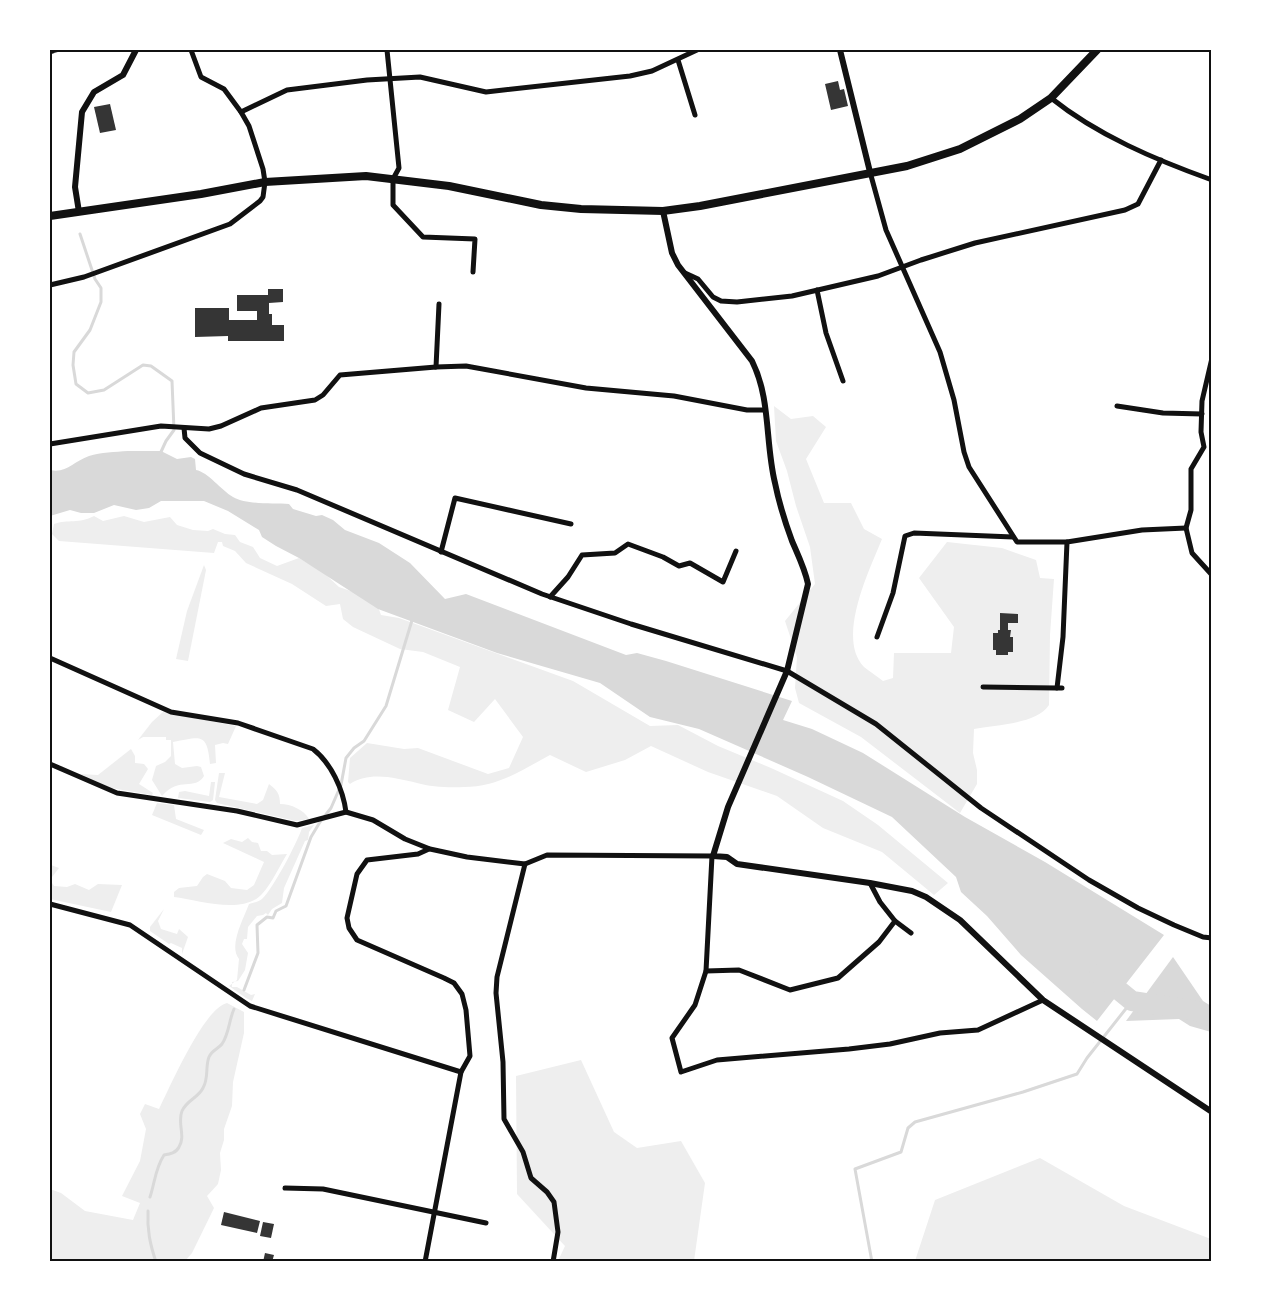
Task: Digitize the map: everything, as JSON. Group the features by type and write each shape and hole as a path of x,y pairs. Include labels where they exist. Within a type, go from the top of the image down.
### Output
{"main road":[{"path":"50,216 201,194 265,182 366,176 450,186 541,205 614,211 663,211 700,206 906,166 960,149 1020,119 1051,98 1097,50"}],"street":[{"path":"50,52 56,50"},
{"path":"79,212 75,187 82,112 94,92 123,75 136,50"},
{"path":"50,285 86,277 230,224 263,197 265,182 263,169 249,126 224,89 201,77 191,50"},
{"path":"387,50 399,168 393,179 393,205 423,237 475,239 473,272"},
{"path":"241,112 287,90 420,76 486,92 630,76 652,71 697,50"},
{"path":"840,50 886,230 940,352 954,400 969,467 1013,537 1017,542 1067,542 1142,530 1186,528"},
{"path":"678,60 695,115"},
{"path":"1051,98 1092,127 1161,160 1212,180"},
{"path":"684,273 698,279 713,297 721,301 737,302 792,296 878,276 975,243 1125,210 1138,204 1161,160"},
{"path":"663,211 672,253 684,273 752,361 764,391 775,483 782,513 806,573 808,584 786,673 728,807 713,856 727,856 737,864 912,891 943,907 960,920 1043,1000 1212,1112"},
{"path":"817,290 826,333 843,381"},
{"path":"436,367 439,304"},
{"path":"1212,358 1202,401 1201,432 1204,447 1191,469 1191,510 1186,528 1192,554 1212,574"},
{"path":"50,444 170,425 209,429 261,408 315,400 324,395 340,375 436,367 466,366 586,388 674,396 747,410 765,410"},
{"path":"1117,406 1163,413 1202,414"},
{"path":"183,427 185,438 190,446 219,464 297,490 550,597 786,673 876,724 981,808 1089,880 1138,908 1174,925 1212,938"},
{"path":"441,552 455,498 571,524"},
{"path":"877,637 893,593 905,536 914,533 1013,537"},
{"path":"983,687 1059,688 1067,542"},
{"path":"550,597 568,577 582,555 615,553 628,544 680,566 690,562 723,582 736,551"},
{"path":"50,658 171,712 238,723 313,749 321,755 332,770 346,812"},
{"path":"50,764 117,793 237,811 297,825 346,812 373,820 405,839 430,849 466,857 525,864 547,855 712,856 706,971 695,1005 672,1038 681,1072 717,1060 859,1048 940,1033 978,1030 1043,1000"},
{"path":"425,1262 461,1072 470,1056 462,994 454,983 357,940 349,928 347,918 357,874 367,860 418,854 430,849"},
{"path":"525,864 497,977 496,993 504,1071 504,1119 523,1152 531,1178 548,1192 554,1202 558,1232 553,1262"},
{"path":"870,883 880,902 895,921 911,933"},
{"path":"50,904 130,924 250,1006 461,1072"},
{"path":"706,971 739,970 790,990 838,978 879,942 895,921"},
{"path":"285,1188 323,1189 486,1223"}],"shaded area":[{"path":"774,406 791,419 813,416 826,427 806,459 824,503 851,503 864,529 882,539 863,586 854,622 853,639 856,654 864,667 883,681 893,678 894,653 951,653 954,627 919,578 947,542 1002,548 1036,560 1040,578 1054,579 1049,705 1026,720 974,729 973,753 977,784 960,813 861,737 799,703 795,688 797,657 785,621 815,584 810,547 776,441"},
{"path":"128,451 161,451 177,459 191,457 195,459 196,470 201,471 228,494 239,500 289,504 293,509 316,516 322,515 333,520 345,530 379,543 410,563 445,599 466,594 626,655 637,653 666,661 792,701 783,720 812,729 863,753 965,817 1045,862 1164,935 1097,1021 1021,955 987,916 961,892 956,877 892,817 699,729 650,717 600,683 497,653 378,609 262,537 259,530 228,511 204,501 161,501 149,508 136,510 114,505 94,513 70,510 50,516 50,470 65,469 94,455"},
{"path":"94,516 103,521 124,516 144,522 170,517 177,525 193,530 213,529 235,535 240,542 253,547 260,558 277,566 299,558 324,573 339,587 365,596 377,604 381,615 399,618 573,681 650,726 678,725 718,746 843,801 878,825 948,883 934,895 882,852 823,828 777,796 708,772 651,746 625,760 586,772 550,755 509,777 476,786 434,786 383,777 366,778 350,784 348,782 350,758 367,743 404,749 418,748 488,774 509,768 523,737 495,699 474,722 448,710 460,667 423,652 400,649 353,627 343,619 340,604 326,606 292,584 246,563 235,551 223,546 222,542 218,542 214,553 59,541 52,534 54,524"},
{"path":"204,565 206,570 188,661 176,659 187,611"},
{"path":"163,712 236,726 228,744 215,745 216,763 210,764 207,746 201,739 173,742 175,764 182,768 201,767 204,776 196,783 174,787 162,796 152,780 156,766 171,756 171,740 166,740 166,737 143,737 138,740"},
{"path":"131,749 135,756 135,763 144,764 148,769 139,784 153,793 152,795 111,788 80,774 98,775"},
{"path":"219,773 225,773 219,797 257,804 263,800 269,784 278,792 280,804 297,808 309,819 296,821 217,803 215,800"},
{"path":"211,782 215,782 213,800 210,802 178,798 179,792 185,791 209,796"},
{"path":"157,803 174,805 176,819 204,830 201,835 152,815"},
{"path":"314,825 284,888 282,903 272,909 268,915 266,913 257,916 248,927 247,939 244,939 242,944 248,953 245,970 238,981 235,981 239,959 235,947 236,940 249,904 257,902 267,894 302,828"},
{"path":"248,838 258,843 261,851 267,851 272,855 287,854 262,894 244,904 232,905 174,897 174,892 179,888 197,886 207,874 225,881 231,888 247,890 254,885 264,862 223,843 231,839 242,842"},
{"path":"51,865 59,868 52,877 54,886 67,887 75,884 89,890 98,884 122,885 111,912 50,899"},
{"path":"164,909 158,921 161,929 177,934 179,929 188,937 182,954 182,948 169,944 150,931 150,927"},
{"path":"1173,957 1203,1001 1211,1006 1211,1032 1190,1026 1179,1019 1126,1021"},
{"path":"232,984 232,987 237,987 251,995 255,994 252,1001 229,986"},
{"path":"227,1003 244,1012 244,1033 233,1082 232,1106 224,1129 218,1184 207,1196 214,1208 192,1253 185,1261 50,1261 50,1189 61,1193 85,1211 133,1220 140,1203 122,1196 140,1161 146,1129 140,1114 145,1104 159,1109 198,1033 218,1008"},
{"path":"581,1060 614,1132 637,1148 681,1141 705,1183 694,1261 558,1261 565,1246 517,1194 516,1076"},
{"path":"1040,1158 1124,1206 1211,1239 1211,1261 915,1261 935,1200"}],"building":[{"path":"838,81 840,90 844,89 848,106 831,110 825,84"},
{"path":"110,104 116,130 100,133 94,107"},
{"path":"268,289 283,289 283,302 269,303 269,314 272,314 272,325 284,325 284,341 228,341 228,336 195,337 195,308 229,308 229,320 257,320 257,311 237,311 237,295 268,295"},
{"path":"1000,613 1018,614 1018,623 1008,623 1008,630 1011,630 1010,637 1013,637 1013,652 1008,652 1008,655 996,655 996,650 993,650 993,633 998,633 1000,630"},
{"path":"224,1212 260,1221 257,1233 221,1225"},
{"path":"263,1222 274,1224 271,1238 260,1236"},
{"path":"265,1253 274,1255 272,1262 263,1262"}],"waterway":[{"path":"80,234 95,279 101,288 101,302 90,330 74,352 73,365 76,384 88,393 104,390 143,365 151,366 172,381 174,430 160,454"},
{"path":"244,990 258,953 257,925 267,917 273,918 276,911 286,906 311,837 331,808 341,785 346,758 364,741 386,706 413,617"},
{"path":"1099,974 1132,1001 1197,1011 1212,1017"},
{"path":"872,1262 855,1169 901,1152 908,1128 915,1122 1023,1092 1077,1074 1132,1001"},
{"path":"150,1197 161,1160 164,1155 176,1151 181,1143 182,1111 203,1088 209,1057 222,1044 234,1009"},
{"path":"148,1211 149,1237 156,1262"}]}
